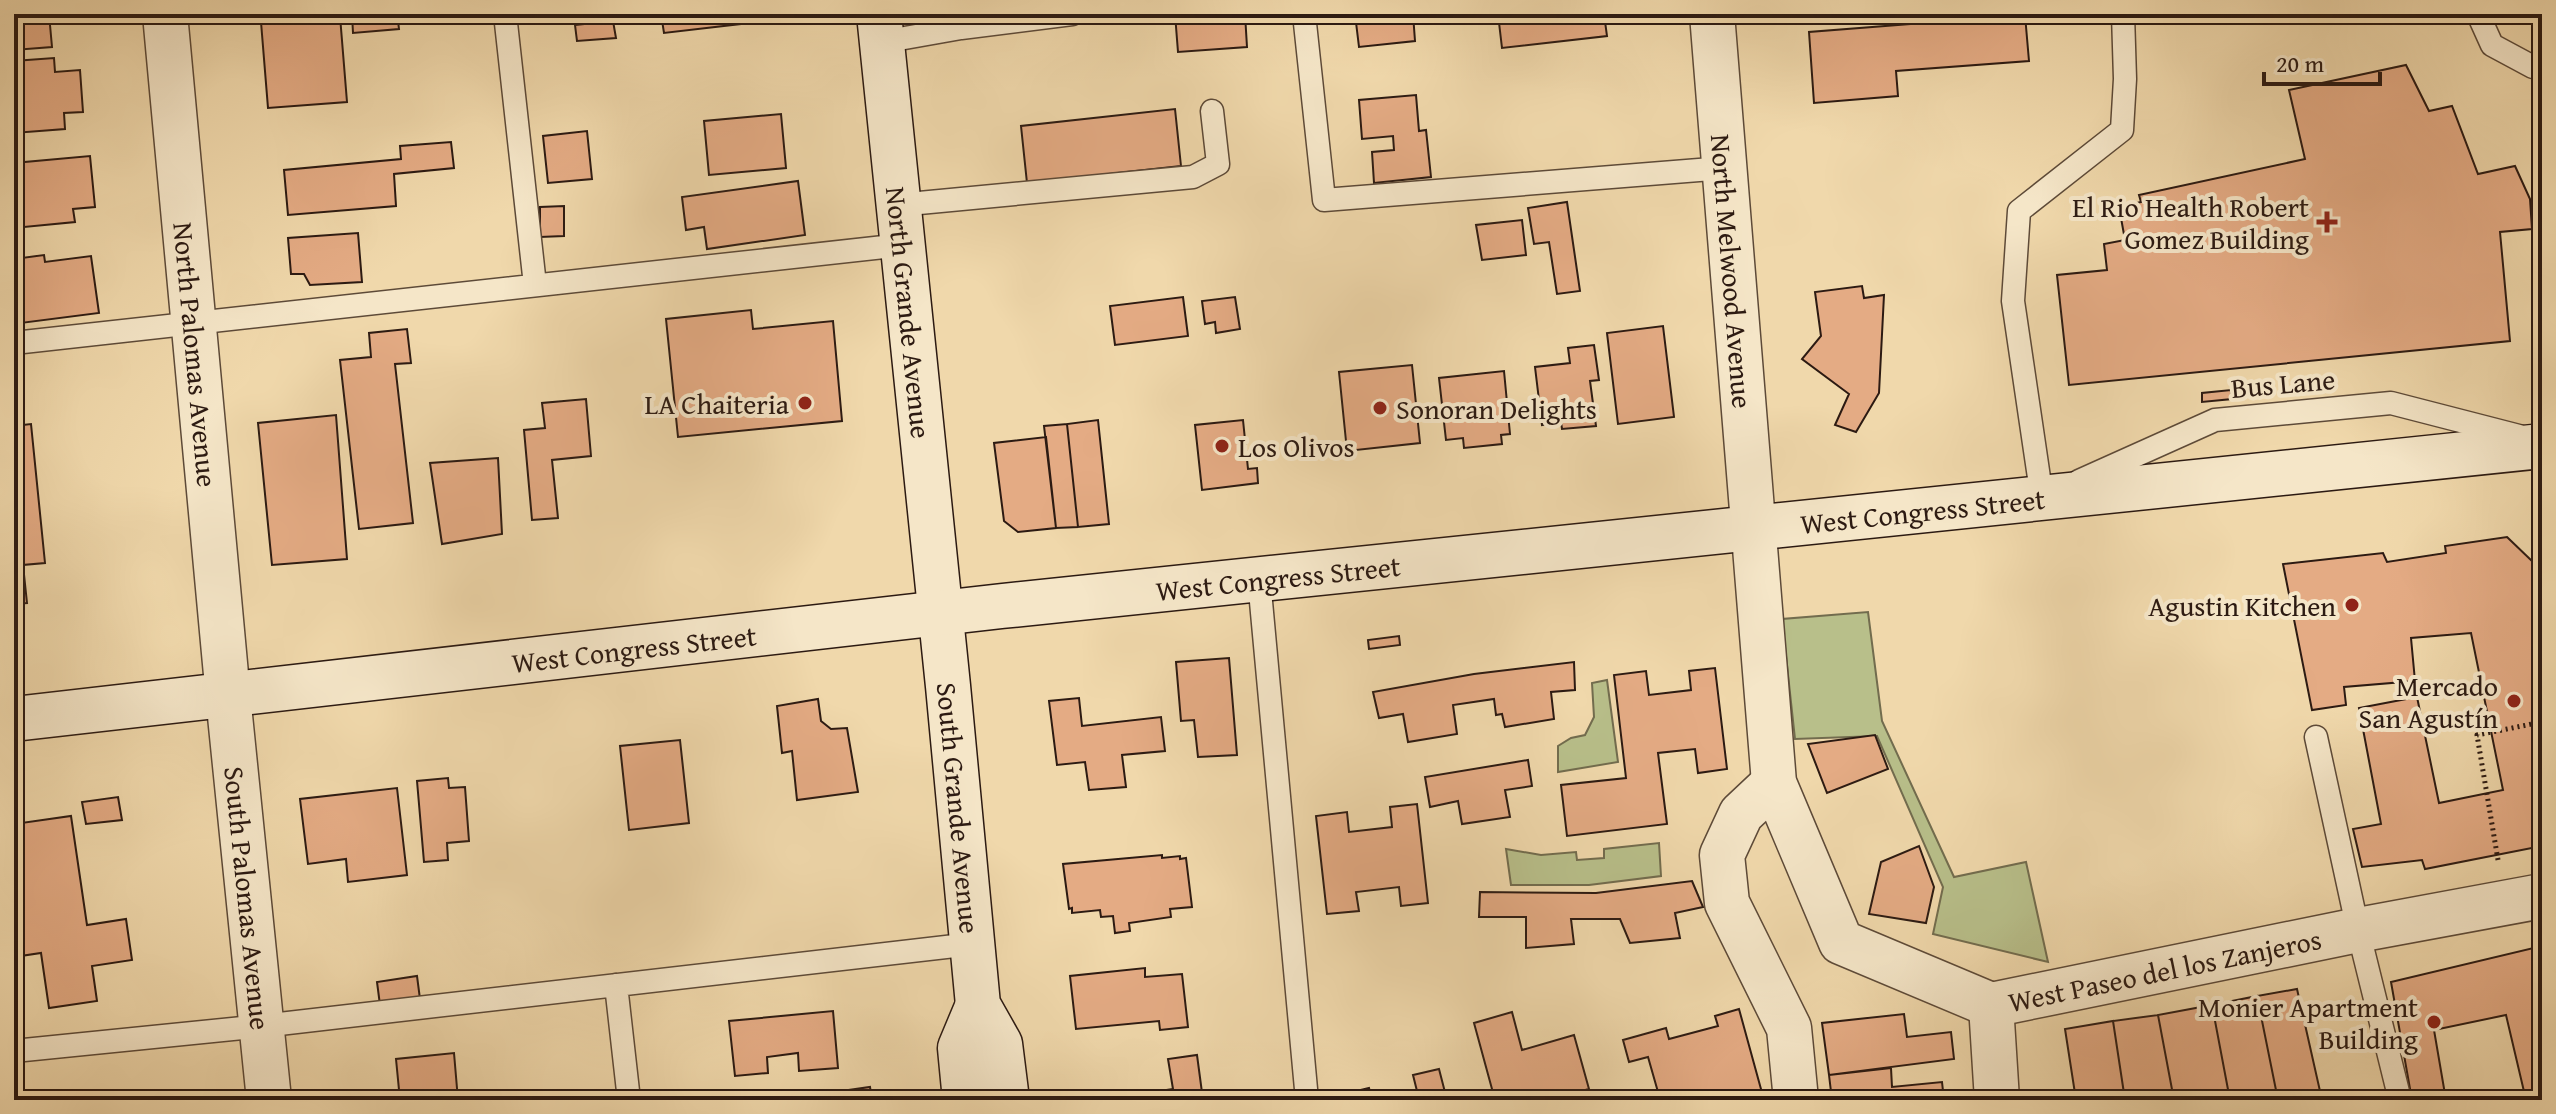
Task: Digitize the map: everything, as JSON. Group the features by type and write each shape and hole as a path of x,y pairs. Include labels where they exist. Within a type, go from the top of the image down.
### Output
{"main road":[{"name":"North Palomas Avenue","path":"165,14 228,696"},
{"name":"North Melwood Avenue","path":"1712,14 1752,528"},
{"name":"North Grande Avenue","path":"880,28 939,613"},
{"name":"West Congress Street","path":"14,719 939,613 2542,444"},
{"name":"West Paseo del los Zanjeros","path":"1752,528 1774,783 1841,942 1991,1005 2542,896"},
{"name":"South Grande Avenue","path":"939,613 978,1005"},
{"name":"South Palomas Avenue","path":"228,696 269,1100"},
{"path":"1774,783 1741,814 1722,855 1727,903 1789,1028 1796,1100"},
{"path":"965,1100 960,1048 978,1005"},
{"path":"978,1005 1000,1044 1007,1100"},
{"path":"1991,1005 1997,1100"}],"lane":[{"path":"505,14 535,285"},
{"path":"880,28 961,28 1072,14"},
{"path":"1304,14 1324,200 1724,168"},
{"path":"2042,498 2013,301 2019,211 2122,130 2125,79 2123,14"},
{"path":"2478,14 2492,45 2533,67 2542,67"},
{"path":"14,343 535,285 1193,177 1218,164 1212,111"},
{"name":"Bus Lane","path":"2042,498 2215,420 2391,403 2542,444"},
{"path":"1259,580 1307,1100"},
{"path":"2316,737 2358,930 2400,1100"},
{"path":"14,1051 262,1026 972,944"},
{"path":"616,985 629,1100"}],"path":[{"path":"2498,860 2477,735 2542,722"}],"green space":[{"path":"1868,612 1882,721 1954,877 2026,862 2048,962 1933,934 1943,887 1877,736 1795,739 1782,619"},
{"path":"1607,680 1618,762 1558,772 1558,746 1571,738 1585,735 1594,717 1592,683"},
{"path":"1659,843 1661,876 1589,885 1511,885 1506,849 1541,855 1576,852 1577,860 1604,858 1604,849"}],"building":[{"path":"14,14 49,14 52,47 14,50"},
{"path":"352,14 440,14 441,18 398,21 399,29 353,33"},
{"path":"538,14 581,14 581,15 539,20"},
{"path":"661,14 748,14 749,23 664,33"},
{"path":"1175,14 1245,14 1247,47 1178,52"},
{"path":"1355,14 1413,14 1415,41 1359,47"},
{"path":"1498,14 1604,14 1607,36 1502,48"},
{"path":"1816,14 1879,14 1816,20"},
{"path":"2025,15 2029,61 1896,71 1898,96 1814,103 1809,32"},
{"path":"340,16 347,102 268,108 261,22"},
{"path":"613,21 616,38 577,41 575,25"},
{"path":"54,58 55,72 80,70 83,112 64,113 65,129 14,133 14,61"},
{"name":"El Rio Health Robert Gomez Building","path":"2406,65 2429,111 2452,106 2478,174 2515,166 2530,199 2532,229 2500,232 2510,341 2069,385 2057,275 2107,270 2104,244 2125,240 2119,207 2141,202 2139,195 2305,159 2289,90"},
{"path":"1416,95 1419,131 1426,130 1431,177 1374,183 1372,152 1394,150 1393,136 1362,139 1359,100"},
{"path":"1175,109 1181,166 1027,183 1021,126"},
{"path":"781,114 786,168 709,175 704,121"},
{"path":"587,131 592,179 548,183 543,136"},
{"path":"451,142 454,168 394,174 396,206 288,215 284,170 401,159 400,146"},
{"path":"90,156 95,207 73,209 75,222 14,228 14,163"},
{"path":"798,181 805,235 707,249 704,227 686,230 682,197"},
{"path":"1567,202 1580,291 1557,294 1549,242 1534,244 1528,208"},
{"path":"564,206 564,236 540,237 540,207"},
{"path":"1522,220 1526,255 1482,260 1476,225"},
{"path":"358,233 362,282 310,285 304,274 291,274 288,238"},
{"path":"44,255 45,262 91,256 99,313 21,323 14,259"},
{"path":"1862,286 1864,298 1884,295 1879,393 1856,432 1835,425 1849,394 1802,359 1821,336 1815,292"},
{"path":"1183,297 1188,336 1115,345 1110,306"},
{"path":"1235,297 1240,329 1216,333 1215,322 1205,324 1202,301"},
{"path":"751,310 753,329 833,321 842,421 678,437 666,319"},
{"path":"1663,326 1674,417 1618,424 1607,333"},
{"path":"407,329 411,363 395,364 413,523 359,529 340,360 371,357 369,333"},
{"path":"1594,345 1599,380 1590,381 1596,426 1562,429 1561,422 1542,425 1535,367 1570,363 1568,348"},
{"name":"Sonoran Delights","path":"1412,365 1420,443 1347,451 1339,372"},
{"path":"1504,371 1510,434 1501,435 1502,444 1464,448 1463,438 1446,440 1439,378"},
{"path":"2231,390 2232,399 2202,402 2202,393"},
{"path":"586,399 591,456 552,460 558,518 532,520 524,430 545,428 542,403"},
{"path":"336,415 347,559 272,565 258,423"},
{"path":"1098,420 1109,524 1078,527 1067,424"},
{"name":"Los Olivos","path":"1243,420 1248,469 1257,468 1258,483 1202,490 1195,425"},
{"path":"31,424 45,563 23,565 27,603 14,604 14,426"},
{"path":"1067,424 1078,527 1056,528 1044,426"},
{"path":"1046,437 1056,528 1018,532 1004,521 994,443"},
{"path":"498,458 502,534 442,544 430,463"},
{"name":"Mercado San Agustín","path":"2507,537 2533,562 2538,601 2542,605 2542,846 2425,869 2422,860 2362,867 2353,829 2381,824 2359,708 2417,697 2439,803 2503,790 2471,633 2411,638 2415,681 2344,687 2346,705 2312,710 2283,564 2383,553 2387,562 2446,553 2445,546"},
{"path":"1399,636 1400,645 1369,649 1368,640"},
{"path":"1229,658 1237,755 1198,757 1194,720 1181,721 1176,662"},
{"path":"1574,662 1575,690 1551,692 1554,719 1505,727 1502,714 1496,715 1494,699 1453,705 1457,734 1408,742 1403,714 1379,718 1373,692 1474,674"},
{"path":"1715,668 1727,769 1698,773 1695,749 1658,753 1667,824 1567,836 1561,785 1626,778 1614,675 1646,671 1649,695 1691,690 1689,671"},
{"path":"1079,698 1082,726 1161,717 1165,751 1122,755 1126,787 1089,790 1085,762 1057,765 1049,701"},
{"path":"818,699 821,721 831,729 847,728 858,792 797,800 792,751 782,753 777,706"},
{"path":"1875,735 1888,769 1827,793 1808,744"},
{"path":"680,740 689,823 629,830 620,746"},
{"path":"1528,760 1532,786 1505,790 1510,817 1462,824 1458,801 1430,807 1425,777"},
{"path":"448,778 449,788 465,787 469,841 447,843 448,860 424,862 417,781"},
{"path":"397,788 407,875 348,882 346,859 308,864 300,799"},
{"path":"118,797 122,820 86,824 82,802"},
{"path":"1417,804 1428,903 1401,906 1399,887 1356,892 1359,911 1327,914 1316,816 1347,812 1349,832 1392,827 1390,807"},
{"path":"71,816 87,925 126,919 132,960 92,966 97,1001 49,1008 41,953 14,957 14,824"},
{"path":"1919,846 1934,887 1926,923 1869,914 1881,862"},
{"path":"1162,855 1162,858 1186,858 1192,907 1170,909 1171,917 1129,923 1130,931 1115,933 1113,916 1101,917 1100,910 1072,913 1072,908 1069,909 1063,864"},
{"path":"1692,881 1703,907 1675,913 1680,938 1630,943 1620,919 1571,919 1574,944 1526,948 1526,917 1479,917 1480,892 1596,893"},
{"name":"Monier Apartment Building","path":"2542,946 2542,1100 2526,1100 2506,1015 2434,1030 2446,1100 2412,1100 2391,982"},
{"path":"1145,968 1145,977 1182,974 1188,1027 1160,1030 1159,1021 1076,1029 1070,976"},
{"path":"417,976 420,999 380,1005 377,982"},
{"path":"2297,989 2322,1100 2278,1100 2257,996"},
{"path":"2257,996 2278,1100 2230,1100 2212,1005"},
{"path":"2212,1005 2230,1100 2174,1100 2158,1015"},
{"path":"1739,1009 1764,1100 1729,1100 1727,1093 1703,1100 1656,1100 1660,1099 1648,1057 1629,1062 1623,1040 1666,1028 1669,1039 1718,1026 1715,1016"},
{"path":"833,1011 838,1068 799,1071 798,1053 767,1057 768,1073 735,1076 729,1021"},
{"path":"1512,1012 1522,1050 1574,1035 1589,1089 1548,1100 1495,1100 1474,1023"},
{"path":"1904,1014 1907,1037 1951,1032 1954,1059 1829,1075 1822,1023"},
{"path":"2158,1015 2174,1100 2125,1100 2113,1021"},
{"path":"2113,1021 2125,1100 2076,1100 2065,1029"},
{"path":"454,1053 458,1100 400,1100 396,1059"},
{"path":"1197,1055 1203,1100 1100,1100 1173,1089 1168,1059"},
{"path":"1891,1068 1892,1087 1942,1082 1944,1100 1832,1100 1829,1075"},
{"path":"1439,1069 1447,1100 1400,1100 1418,1095 1413,1075"},
{"path":"870,1087 872,1100 792,1100 792,1098"},
{"path":"1369,1088 1372,1100 1349,1100 1348,1093"}],"place":[{"name":"El Rio Health Robert Gomez Building","path":"2327,222"},
{"name":"LA Chaiteria","path":"805,403"},
{"name":"Sonoran Delights","path":"1380,408"},
{"name":"Los Olivos","path":"1222,446"},
{"name":"Agustin Kitchen","path":"2352,605"},
{"name":"Mercado San Agustín","path":"2514,701"},
{"name":"Monier Apartment Building","path":"2434,1022"}]}
